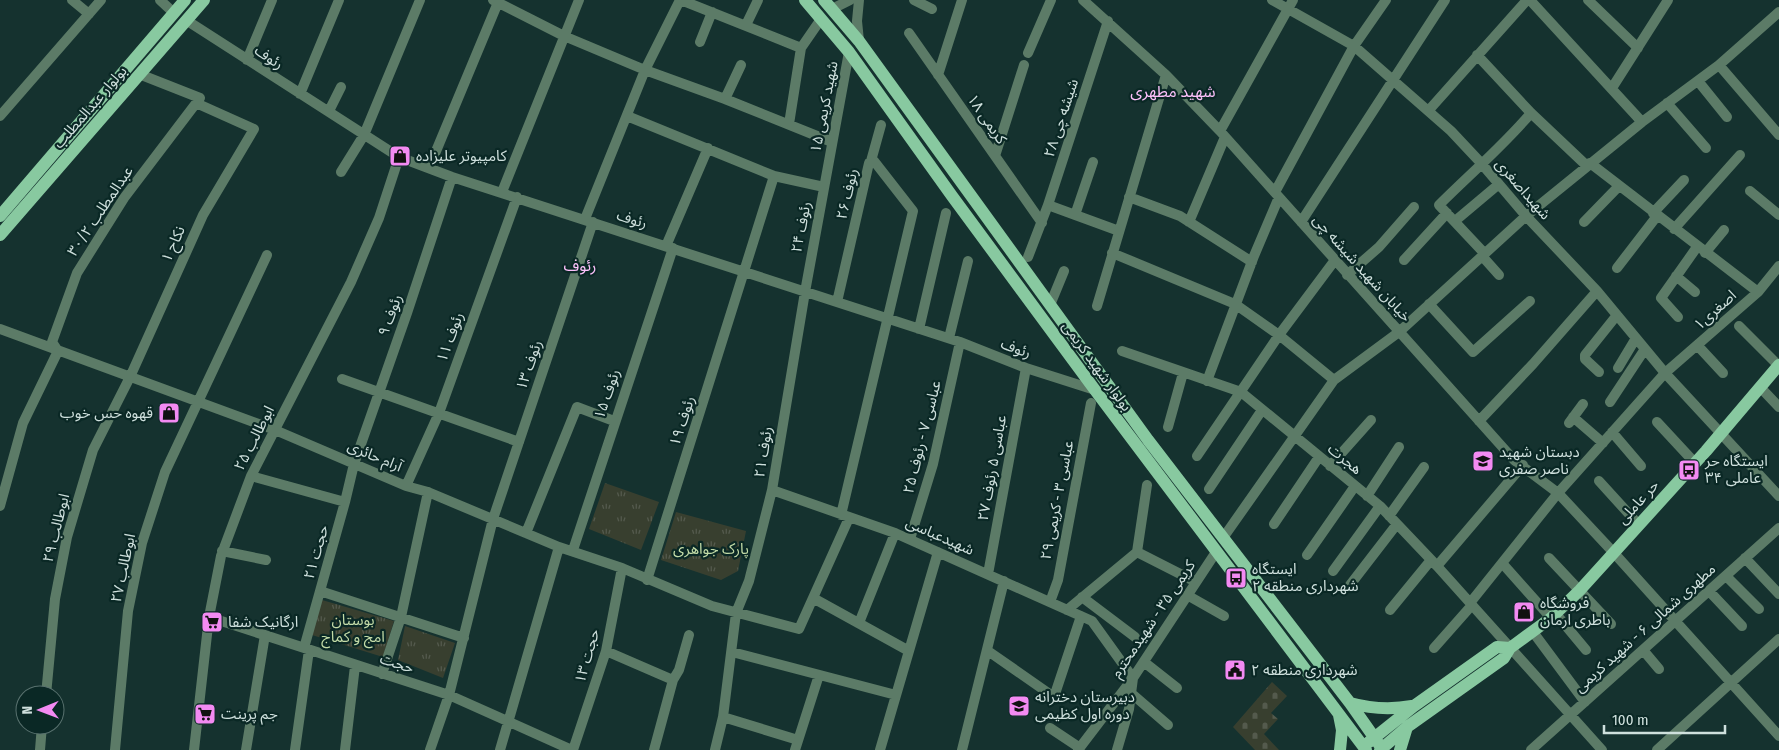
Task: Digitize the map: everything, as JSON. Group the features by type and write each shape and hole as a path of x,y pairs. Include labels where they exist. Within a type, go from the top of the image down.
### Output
{"main road":[{"name":"بولوار عبدالمطلب","path":"0,216 185,0"},
{"name":"بولوار عبدالمطلب","path":"0,236 204,0"},
{"name":"بولوار شهید کریمی","path":"805,0 849,52 1095,390 1223,538 1350,703 1382,749"},
{"name":"بولوار شهید کریمی","path":"828,5 859,41 1050,305 1216,552 1338,710 1363,749"},
{"name":"حر عاملی","path":"1382,749 1407,727 1504,658 1510,648 1554,616 1695,463 1779,366"},
{"name":"حر عاملی","path":"1363,749 1374,737 1414,706 1498,647 1510,648"},
{"path":"1350,703 1371,709 1392,710 1414,706"},
{"path":"1338,710 1342,730 1340,750"},
{"path":"1400,750 1407,727"}],"street":[{"path":"72,0 89,14"},
{"path":"0,116 101,0"},
{"path":"160,0 174,13"},
{"path":"247,60 272,0"},
{"path":"300,94 339,0"},
{"path":"341,172 364,135 420,0"},
{"path":"502,192 579,0"},
{"path":"680,0 746,24 801,48"},
{"name":"رئوف ۱۳","path":"430,750 449,696 493,519 589,220 645,70 680,0"},
{"path":"746,24 758,0"},
{"path":"828,5 850,0"},
{"path":"859,0 857,21 859,41"},
{"path":"914,0 932,9"},
{"path":"938,75 962,0"},
{"path":"1028,54 1051,0"},
{"name":"شهیداصغری","path":"1272,0 1290,4 1354,46 1429,110 1481,163 1526,216 1597,291 1665,373 1779,496"},
{"path":"1207,381 1277,195 1354,46 1386,0"},
{"path":"1301,222 1445,0"},
{"path":"1429,110 1529,0 1642,122"},
{"path":"1588,0 1638,48"},
{"path":"1612,88 1668,0"},
{"path":"429,168 497,1 564,36 645,70 725,99 832,142"},
{"name":"خیابان شهید شیشه چی","path":"1084,1 1166,75 1222,134 1514,460 1558,493 1614,552 1779,736"},
{"path":"1189,222 1222,134 1290,4"},
{"path":"700,42 712,12"},
{"path":"1223,538 1334,380 1399,332 1526,216 1588,164 1667,103 1719,66 1779,12"},
{"path":"789,124 801,48 821,19"},
{"name":"رئوف","path":"186,20 399,158 949,338 1026,368 1095,390"},
{"name":"شیشه چی ۲۸","path":"1028,257 1042,223 1108,22"},
{"name":"کریمی ۱۸","path":"909,33 1042,223"},
{"name":"شهید کریمی ۱۵","path":"827,168 849,52"},
{"name":"اصغری۱","path":"1434,648 1558,493 1665,373 1758,292 1588,164 1532,113 1477,55"},
{"path":"725,99 741,65"},
{"path":"995,156 1024,65"},
{"path":"1719,66 1779,135"},
{"path":"139,74 198,101"},
{"path":"1097,306 1166,75"},
{"path":"1698,81 1727,117"},
{"path":"329,111 341,88"},
{"name":"نکاح ۱","path":"130,377 203,214 254,129 198,101"},
{"name":"عبدالمطلب ۳۰/۲","path":"58,351 52,342 77,273 124,198 198,101"},
{"path":"1667,103 1706,148"},
{"path":"1499,275 1440,205 1481,163 1505,144 1532,113"},
{"path":"627,116 774,176 824,186"},
{"path":"871,161 880,125"},
{"name":"رئوف ۱۵","path":"573,550 669,247 708,148"},
{"path":"1674,229 1740,155"},
{"name":"ابوطالب ۲۵","path":"194,750 208,617 222,552 251,476 351,282 379,218 399,158"},
{"name":"رئوف ۲۶","path":"837,302 871,161 874,162 911,207 912,215 886,318"},
{"path":"1075,215 1093,162"},
{"name":"رئوف ۲۴","path":"804,292 827,168"},
{"name":"رئوف ۹","path":"354,464 407,313 452,176"},
{"name":"رئوف ۱۹","path":"647,580 774,176"},
{"path":"1617,268 1655,214 1684,180"},
{"path":"1454,221 1499,184"},
{"path":"1584,222 1619,186"},
{"path":"1750,190 1779,215"},
{"name":"رئوف ۱۱","path":"406,486 439,413 517,197"},
{"path":"1129,197 1180,216 1252,262"},
{"path":"1048,205 1119,231"},
{"path":"1347,275 1379,247 1414,207"},
{"path":"919,329 946,213"},
{"path":"1404,260 1447,213"},
{"path":"1678,317 1660,298 1676,276 1724,230"},
{"path":"1112,253 1235,304 1279,335 1334,380"},
{"name":"ابوطالب ۲۷","path":"116,750 128,611 142,543 165,472 267,254"},
{"path":"1197,456 1279,335 1335,260"},
{"path":"949,338 968,261"},
{"path":"1758,292 1779,266"},
{"path":"1050,305 1064,271"},
{"path":"1676,276 1695,292"},
{"path":"1478,421 1533,364 1597,291"},
{"name":"رئوف ۲۱","path":"715,750 722,718 736,613 749,581 772,490 804,292"},
{"path":"1429,304 1473,352 1530,301"},
{"path":"1599,372 1585,359 1585,355 1617,315"},
{"path":"886,318 845,516 814,598 909,651"},
{"path":"1739,326 1779,366"},
{"name":"آرام حائری","path":"0,329 275,430 406,486 428,492 560,547 622,568 712,606 799,629 814,598"},
{"path":"1618,368 1636,338"},
{"name":"عباسی ۷ - رئوف ۲۵","path":"910,540 933,464 960,342"},
{"path":"1698,346 1723,373"},
{"path":"1610,402 1645,349"},
{"path":"0,506 23,424 58,351"},
{"name":"هجرت","path":"1122,351 1241,392 1380,506 1434,563 1602,750"},
{"name":"عباسی ۵ رئوف ۲۷","path":"988,574 1026,368"},
{"path":"1168,428 1183,373"},
{"name":"ابوطالب ۲۹","path":"47,685 55,599 66,538 93,450 130,377"},
{"path":"342,379 518,442"},
{"path":"1760,387 1779,408"},
{"name":"عباسی ۳ - کریمی ۲۹","path":"1050,602 1058,580 1091,403"},
{"path":"1583,404 1571,420 1603,443"},
{"path":"526,533 577,407 614,421"},
{"path":"1209,489 1262,410"},
{"path":"1330,466 1371,420"},
{"path":"1657,422 1695,463"},
{"path":"1612,432 1641,466"},
{"path":"1367,496 1399,447"},
{"path":"1274,524 1319,457"},
{"name":"حجت ۲۱","path":"295,750 306,649 354,464"},
{"path":"1390,610 1479,516 1523,465"},
{"path":"1389,516 1424,468"},
{"path":"251,476 345,502"},
{"path":"1599,481 1639,525"},
{"path":"1067,610 1137,552 1147,485"},
{"path":"1307,554 1355,486"},
{"name":"شهیدعباسی","path":"772,490 896,533 1092,621 1133,678"},
{"path":"382,674 400,617 428,492"},
{"path":"1333,571 1380,506"},
{"path":"1350,585 1397,524"},
{"name":"مطهری شمالی ۶ - شهید کریمی","path":"1531,750 1779,528"},
{"path":"859,624 896,533"},
{"path":"500,750 560,547"},
{"path":"222,552 266,560"},
{"path":"880,750 938,552"},
{"path":"1137,552 1196,582"},
{"name":"کریمی ۳۵ - شهیدمحترم","path":"1079,749 1133,678 1216,552"},
{"path":"1549,558 1611,624"},
{"path":"1745,558 1779,594"},
{"path":"1502,563 1586,650"},
{"name":"حجت ۱۳","path":"572,750 606,651 622,568"},
{"path":"1726,576 1759,609"},
{"path":"962,750 1004,581"},
{"path":"320,591 464,638"},
{"path":"1709,591 1742,626"},
{"path":"1188,595 1224,616"},
{"path":"1082,597 1136,637"},
{"path":"988,651 1054,697 1081,616"},
{"name":"حجت","path":"208,617 449,696 572,750"},
{"path":"1533,632 1585,702"},
{"path":"246,750 265,635"},
{"path":"654,750 673,680 689,635"},
{"path":"1656,750 1779,639"},
{"path":"1643,650 1659,669"},
{"path":"606,651 673,680"},
{"path":"732,652 896,695"},
{"path":"1144,662 1177,688"},
{"path":"345,750 355,666"},
{"path":"722,718 796,745 819,675"},
{"path":"1117,750 1129,708 1133,678"},
{"path":"1131,693 1168,725"},
{"path":"1050,728 1079,749"},
{"path":"40,750 41,735"}],"green space":[{"name":"پارک جواهری","path":"605,483 659,502 641,550 589,529"},
{"name":"پارک جواهری","path":"676,512 746,531 738,571 721,580 661,560"},
{"name":"بوستان امج و کماج","path":"322,600 394,621 383,657 312,635"},
{"name":"بوستان امج و کماج","path":"405,626 455,643 443,678 398,660"},
{"path":"1272,682 1287,696 1271,713 1278,719 1264,734 1279,750 1255,750 1233,727"}],"place":[{"name":"کامپیوتر علیزاده","path":"400,156"},
{"name":"قهوه حس خوب","path":"169,413"},
{"name":"دبستان شهید ناصر صفری","path":"1483,461"},
{"name":"ایستگاه حر عاملی ۳۴","path":"1689,470"},
{"name":"ایستگاه شهرداری منطقه ۲","path":"1236,578"},
{"name":"فروشگاه باطری ارمان","path":"1524,612"},
{"name":"ارگانیک شفا","path":"212,622"},
{"name":"شهرداری منطقه ۲","path":"1235,670"},
{"name":"دبیرستان دخترانه دوره اول کظیمی","path":"1019,706"},
{"name":"جم پرینت","path":"205,714"}],"district":[{"name":"شهید مطهری","path":"1173,91"},
{"name":"رئوف","path":"580,265"}]}
